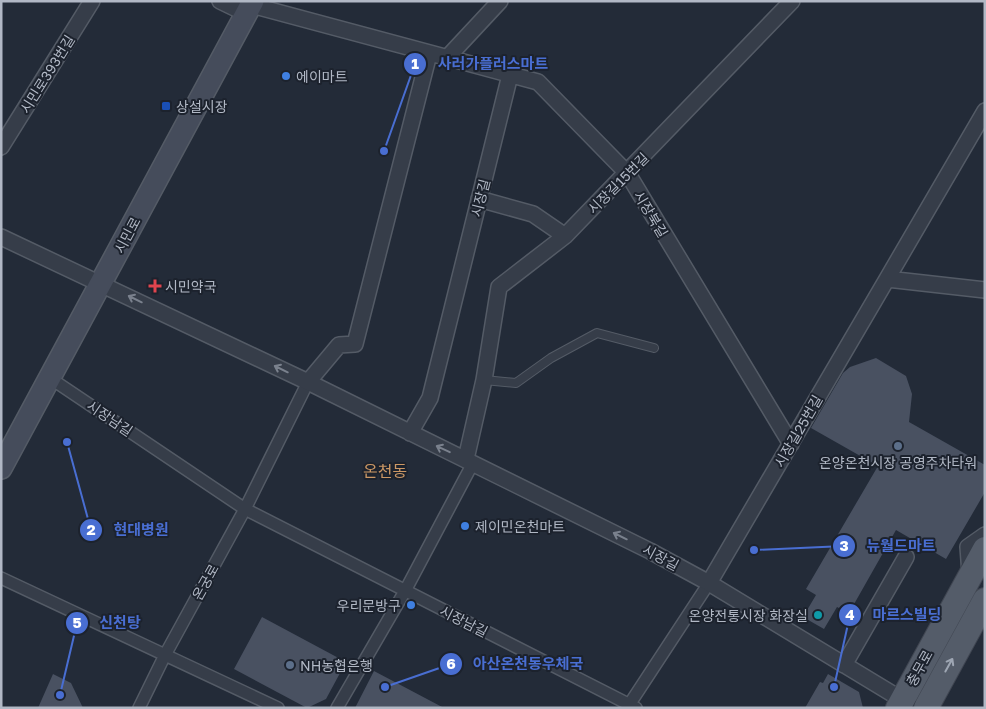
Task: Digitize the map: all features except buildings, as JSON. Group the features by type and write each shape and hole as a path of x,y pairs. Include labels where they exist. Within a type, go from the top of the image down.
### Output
{"main road":[{"name":"시민로","path":"1,468 250,7"},
{"name":"충무로","path":"905,705 985,549"},
{"name":"충무로","path":"926,708 985,600"}],"street":[{"name":"시민로393번길","path":"1,147 92,1"},
{"name":"시장북길","path":"220,1 250,7 538,82 628,174 791,444"},
{"path":"446,58 500,1"},
{"name":"시장길15번길","path":"470,461 499,287 565,236 628,174 792,1"},
{"path":"245,509 308,382 340,345 355,344 430,54"},
{"name":"시장길","path":"410,434 430,398 510,75"},
{"name":"시장길25번길","path":"709,583 985,111"},
{"path":"479,199 533,214 565,236"},
{"path":"1,236 101,283"},
{"path":"886,279 985,290"},
{"name":"시장길","path":"101,283 308,382 410,434 470,461 650,551 709,583 844,665 905,705"},
{"name":"시장남길","path":"50,378 245,509 631,707 709,583"},
{"path":"337,708 405,591 470,461"},
{"name":"온궁로","path":"139,708 164,655 245,509"},
{"path":"970,575 968,546 985,535"},
{"path":"844,665 906,556"},
{"path":"1,578 278,708"}],"lane":[{"path":"484,380 516,384 551,358 597,333 654,348"}],"place":[{"name":"에이마트","path":"286,76"},
{"name":"상설시장","path":"166,106"},
{"name":"사러가플러스마트","path":"384,151"},
{"name":"시민약국","path":"155,286"},
{"name":"현대병원","path":"67,442"},
{"name":"온양온천시장 공영주차타워","path":"898,446"},
{"name":"제이민온천마트","path":"465,526"},
{"name":"뉴월드마트","path":"754,550"},
{"name":"우리문방구","path":"411,605"},
{"name":"온양전통시장 화장실","path":"818,615"},
{"name":"NH농협은행","path":"290,665"},
{"name":"아산온천동우체국","path":"385,687"},
{"name":"마르스빌딩","path":"834,687"},
{"name":"신천탕","path":"60,695"}],"district":[{"name":"온천동","path":"385,471"}]}
